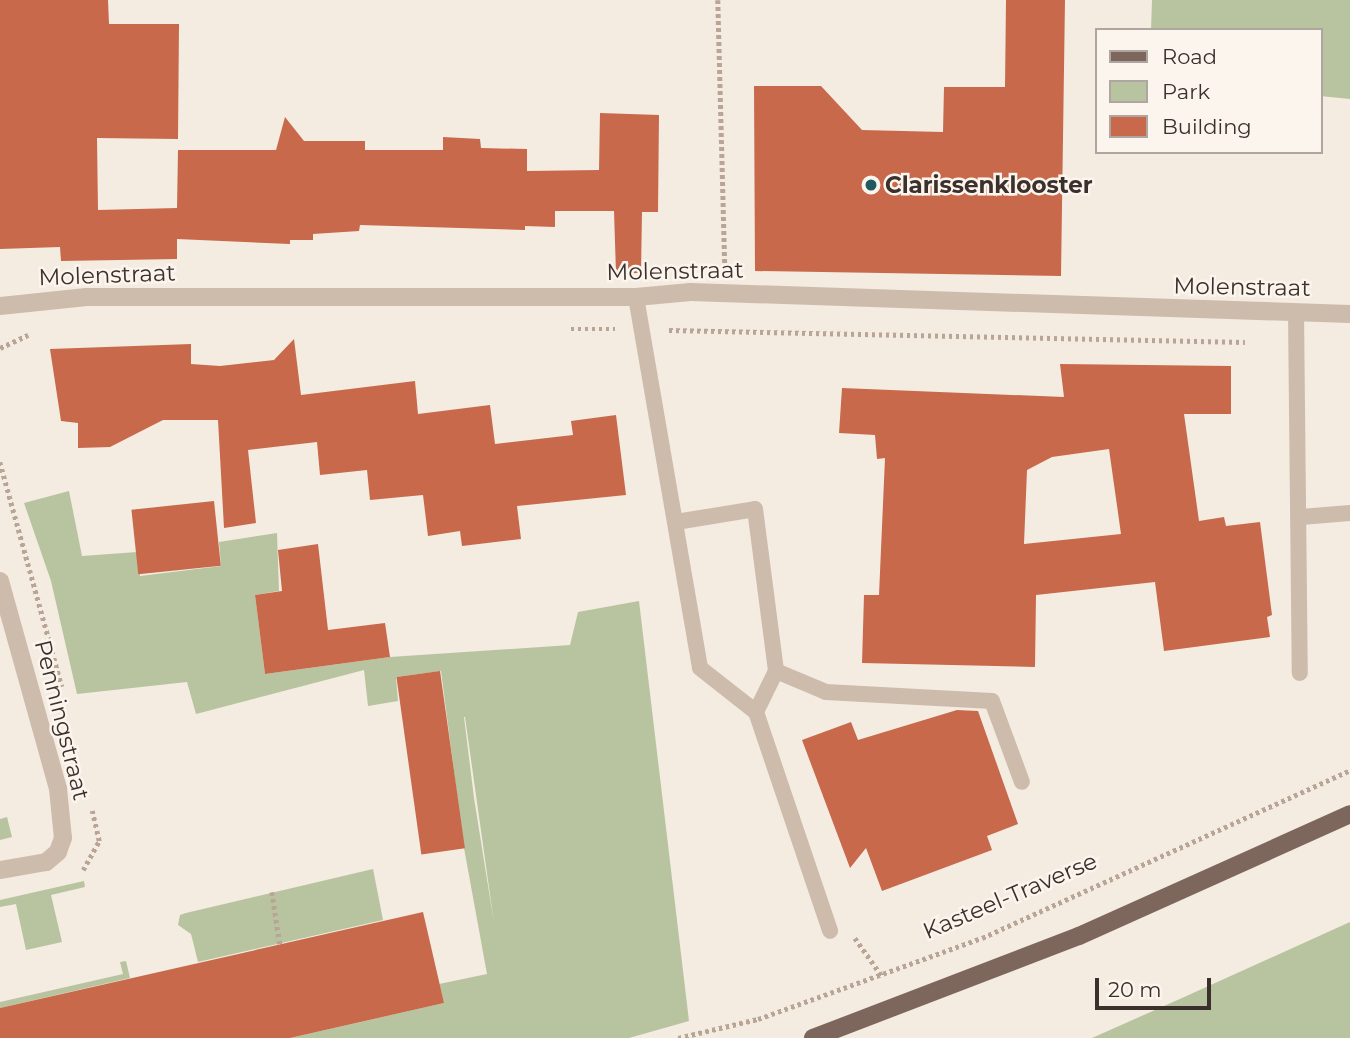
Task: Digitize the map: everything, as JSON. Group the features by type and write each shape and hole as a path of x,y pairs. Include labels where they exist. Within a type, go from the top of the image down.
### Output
{"main road":[{"path":"813,1038 1079,936 1350,814"}],"street":[{"name":"Molenstraat","path":"0,306 87,297 636,297 725,294 1350,314"},
{"name":"Penningstraat","path":"0,581 58,789 63,838 58,852 46,862 0,870"}],"lane":[{"path":"636,297 700,668 756,712 830,931"},
{"path":"1296,312 1301,517 1300,673"},
{"path":"676,522 755,509 776,671 756,712"},
{"path":"1301,517 1350,513"},
{"path":"776,671 827,692 992,701 1022,782"}],"path":[{"path":"718,0 725,294 730,332"},
{"name":"Kasteel-Traverse","path":"678,1038 758,1019 882,976 982,937 1350,771"},
{"path":"272,892 280,944"},
{"path":"830,931 858,939 882,976"}],"green space":[{"path":"1152,0 1350,0 1350,99 1322,96 1322,28 1151,28"},
{"path":"69,491 82,556 137,552 140,576 221,566 219,542 277,533 279,591 255,595 265,674 390,657 570,645 578,612 639,601 689,1021 629,1038 290,1038 444,1003 439,984 487,974 464,848 441,671 396,677 398,701 368,706 364,670 196,714 187,682 77,694 51,581 24,503","holes":["465,717 494,923 474,798"]},
{"path":"7,817 12,837 0,840 0,819"},
{"path":"373,869 383,920 198,962 191,934 178,925 180,915 186,913"},
{"path":"84,881 85,887 51,895 62,942 26,950 16,904 0,907 0,900"},
{"path":"1350,922 1350,1038 1092,1038 1182,998"},
{"path":"126,961 130,978 0,1008 0,1002 123,974 120,962"}],"building":[{"path":"0,0 108,0 109,24 179,24 178,139 97,138 98,210 177,208 178,150 276,150 285,117 304,141 365,141 365,150 443,150 443,137 480,139 481,148 527,149 527,171 599,170 600,113 659,115 658,212 642,212 641,273 616,273 614,211 555,211 555,227 525,226 525,230 360,225 359,231 313,234 313,240 290,240 290,244 177,239 177,259 61,261 60,247 0,249"},
{"name":"Clarissenklooster","path":"1006,0 1065,0 1061,276 755,271 754,86 821,86 862,130 943,132 944,87 1005,87"},
{"path":"294,339 301,395 415,381 418,414 490,405 495,444 573,435 571,421 616,415 626,495 517,506 521,539 462,546 460,531 428,536 423,495 370,500 367,470 320,475 317,442 248,450 256,523 224,528 218,420 163,420 110,447 78,448 78,423 61,421 50,349 191,344 191,364 220,366 274,360"},
{"path":"1060,364 1231,366 1231,414 1184,414 1199,521 1224,517 1226,526 1260,522 1272,615 1267,617 1270,637 1164,651 1155,582 1036,595 1035,667 862,663 864,595 879,595 885,458 877,459 875,435 839,433 842,388 1064,397","holes":["1109,449 1121,534 1024,544 1027,470 1052,457"]},
{"path":"214,501 221,566 138,574 131,510"},
{"path":"318,544 328,630 385,623 390,657 265,674 255,595 282,591 278,550"},
{"path":"440,671 465,848 421,854 396,677"},
{"path":"957,710 978,711 1018,824 987,836 992,850 882,891 866,848 850,868 802,740 851,722 858,740"},
{"path":"423,912 444,1003 290,1038 0,1038 0,1008"}],"place":[{"name":"Clarissenklooster","path":"871,185"}]}
